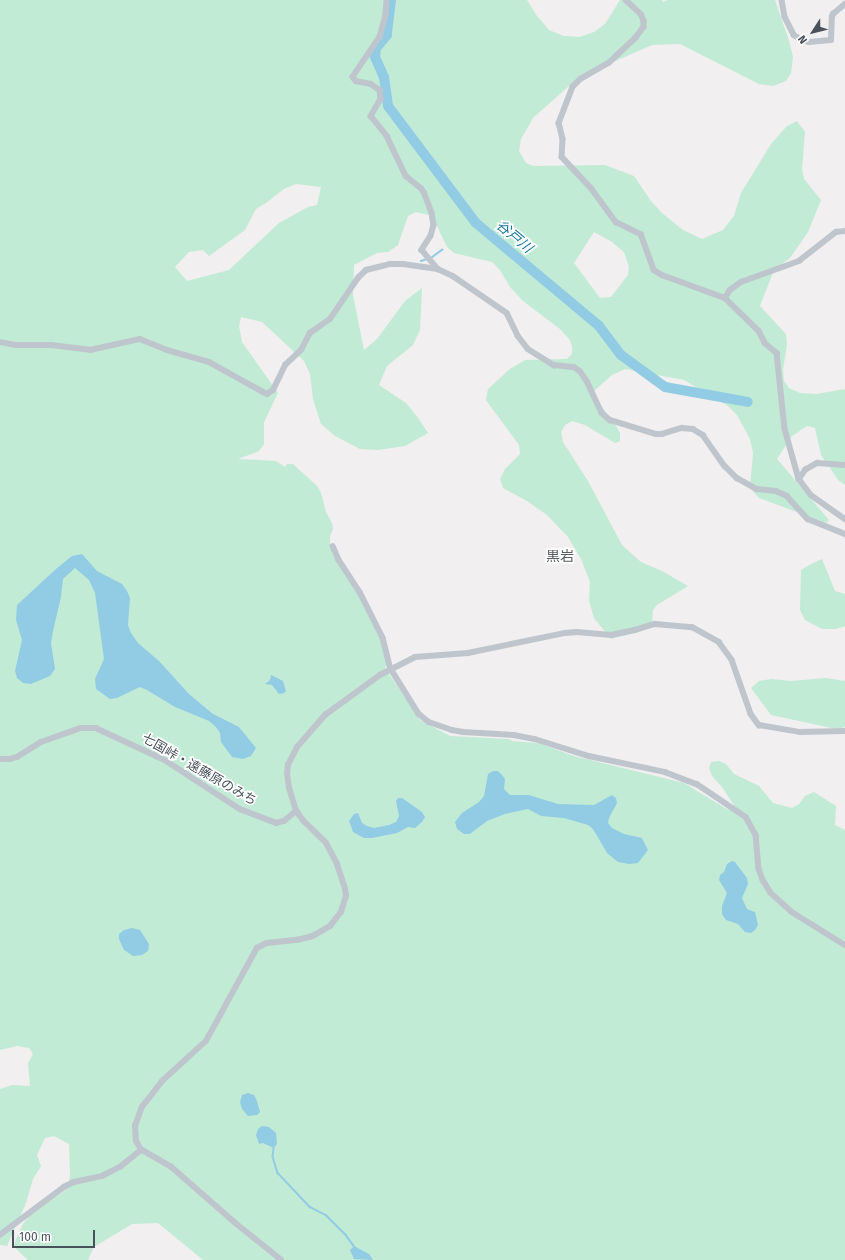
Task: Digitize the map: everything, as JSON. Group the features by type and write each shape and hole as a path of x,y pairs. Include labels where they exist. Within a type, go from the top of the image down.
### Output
{"street":[{"path":"386,0 386,15 380,37 352,77 356,81 371,84 380,90 381,99 372,116 387,136 406,176 422,188 424,192 432,213 434,225 431,236 422,250 424,253 437,267 453,276 507,314 518,336 528,349 554,365 574,367 580,371 587,381 602,413 610,420 656,434 662,434 682,428 693,429 703,435 737,478 757,489 776,492 787,496 808,519 845,534"},
{"path":"626,0 640,14 644,21 644,27 636,38 609,63 581,79 573,87 559,123 562,140 562,157 592,189 616,222 641,234 654,270 662,275 725,298 759,331 765,343 778,353 785,429 799,480 811,494 845,519"},
{"path":"776,0 782,3 785,17 794,35 809,42 831,40 833,14 845,4"},
{"path":"725,298 730,290 741,282 799,261 836,232 845,231"},
{"path":"0,342 16,345 51,345 90,350 140,339 167,350 209,362 267,394 273,390 285,365 301,350 310,334 330,319 358,278 366,270 390,264 437,267"},
{"path":"799,480 805,470 817,463 840,466 845,465"},
{"path":"333,546 339,560 360,592 382,638 391,669 419,714 429,722 440,727 463,732 514,735 535,739 589,756 672,774 697,784 746,817 756,835 759,869 770,893 792,912 845,945"},
{"path":"281,1260 241,1229 171,1167 141,1150 136,1141 135,1126 142,1107 170,1073 206,1042 254,951 264,944 297,940 320,933 335,922 341,912 346,896 337,864 326,843 304,822 296,812 289,788 287,774 288,765 297,747 315,725 326,715 380,675 415,657 468,653 565,633 577,632 611,635 655,624 686,626 709,635 725,649 732,660 751,714 759,725 800,732 845,731"},
{"name":"七国峠・遠藤原のみち","path":"0,760 17,757 41,742 81,728 96,728 169,763 240,809 276,823 284,821 296,812"},
{"path":"0,1235 64,1187 74,1182 102,1176 120,1167 141,1150"}],"green space":[{"path":"0,0 527,0 537,16 549,30 564,36 580,37 594,32 605,24 620,0 662,0 663,2 667,0 775,0 793,57 791,73 786,81 773,86 759,84 680,44 652,45 579,77 533,118 521,139 519,151 526,163 533,166 605,165 634,176 651,201 662,213 683,230 702,239 723,230 734,216 741,193 771,144 787,126 797,121 805,132 802,169 804,179 821,200 808,232 790,258 774,270 760,306 786,334 787,344 783,370 784,381 789,388 800,393 816,394 845,389 845,485 839,481 821,455 815,428 807,426 792,436 777,459 829,520 826,523 759,498 750,488 753,453 750,439 737,415 728,406 684,380 625,369 612,375 594,391 594,396 616,426 620,433 620,441 615,443 585,425 572,421 565,425 561,432 563,442 588,481 622,545 641,562 662,571 688,586 657,605 653,610 652,623 642,631 611,639 594,618 589,601 590,582 581,559 568,537 547,515 527,501 503,488 500,479 505,469 520,454 519,445 486,400 488,389 510,369 525,360 567,359 572,354 570,340 560,329 523,301 510,287 500,270 492,262 454,253 447,247 435,222 429,215 416,212 408,216 398,245 388,252 377,253 354,265 353,295 364,350 377,339 405,301 422,288 420,330 413,345 387,366 379,385 406,403 428,433 405,446 378,450 360,449 335,436 321,424 313,399 310,374 304,361 262,322 241,317 239,326 242,342 278,393 264,422 264,444 259,451 238,459 276,461 285,467 287,464 293,464 317,486 321,493 326,512 332,523 333,529 330,536 330,545 333,555 355,589 382,643 387,663 385,668 420,720 450,736 509,739 512,741 538,743 574,756 684,783 725,808 735,812 736,808 722,787 712,776 709,768 711,762 719,761 726,764 734,774 759,786 773,803 792,808 799,804 805,796 814,792 836,806 835,825 845,830 845,1260 203,1260 158,1223 132,1224 94,1247 88,1260 28,1260 13,1246 23,1224 31,1214 67,1189 70,1176 69,1144 54,1136 45,1138 37,1155 41,1166 33,1179 26,1203 7,1246 0,1245 0,1089 12,1085 30,1086 28,1063 33,1054 29,1048 17,1046 0,1050","holes":["296,184 321,187 317,205 308,207 279,223 229,270 187,281 175,267 189,252 203,250 209,256 245,230 256,209 284,189","594,232 612,242 624,252 629,267 628,275 611,297 600,298 574,263"]},
{"path":"822,559 835,591 845,594 845,626 836,629 822,629 805,620 800,610 801,570"},
{"path":"826,678 845,681 845,727 836,729 771,715 751,688 759,681 771,679 791,681"}],"water":[{"path":"82,554 97,571 122,584 127,591 130,598 128,625 131,633 138,643 159,661 189,694 213,714 239,727 256,748 251,756 243,759 232,757 221,742 220,733 209,721 175,707 147,690 140,687 117,698 110,699 96,689 95,679 104,659 95,593 89,580 75,568 63,579 61,597 51,643 55,669 50,676 31,684 23,683 17,678 15,671 22,640 16,620 17,605 72,556"},
{"path":"271,675 283,681 286,691 284,693 279,694 272,685 265,684 270,680"},
{"path":"493,771 498,771 505,779 504,789 510,795 529,795 558,804 594,805 612,795 616,798 617,803 608,823 612,828 624,834 642,838 648,850 638,863 629,864 618,862 607,853 593,829 588,825 564,818 541,816 528,809 505,814 487,821 470,834 464,834 457,829 455,822 462,813 479,802 484,796 488,774"},
{"path":"398,798 402,798 422,812 425,817 415,828 408,827 397,833 372,838 364,838 353,832 349,821 354,814 358,813 362,823 374,828 396,822 399,816 396,801"},
{"path":"732,861 735,862 747,878 748,884 742,898 747,909 755,912 758,925 751,933 745,932 738,924 726,920 722,914 722,906 727,893 719,880 720,875 724,872 727,864"},
{"path":"132,928 140,930 149,944 148,951 142,955 133,956 124,950 119,939 119,934 124,930"},
{"path":"248,1093 254,1095 257,1101 260,1112 257,1115 248,1116 242,1109 240,1102 242,1095"},
{"path":"262,1126 269,1127 276,1133 277,1144 274,1148 263,1143 259,1144 256,1135 258,1129"},
{"path":"354,1246 369,1254 373,1260 354,1259 350,1250"}],"waterway":[{"name":"谷戸川","path":"391,0 387,35 376,48 375,57 384,77 388,106 476,223 599,326 621,355 665,387 748,402"},
{"path":"431,258 442,250"},
{"path":"421,261 427,259"},
{"path":"274,1148 273,1157 278,1173 310,1207 326,1215 346,1235 354,1246"}],"district":[{"name":"黒岩","path":"560,557"}]}
